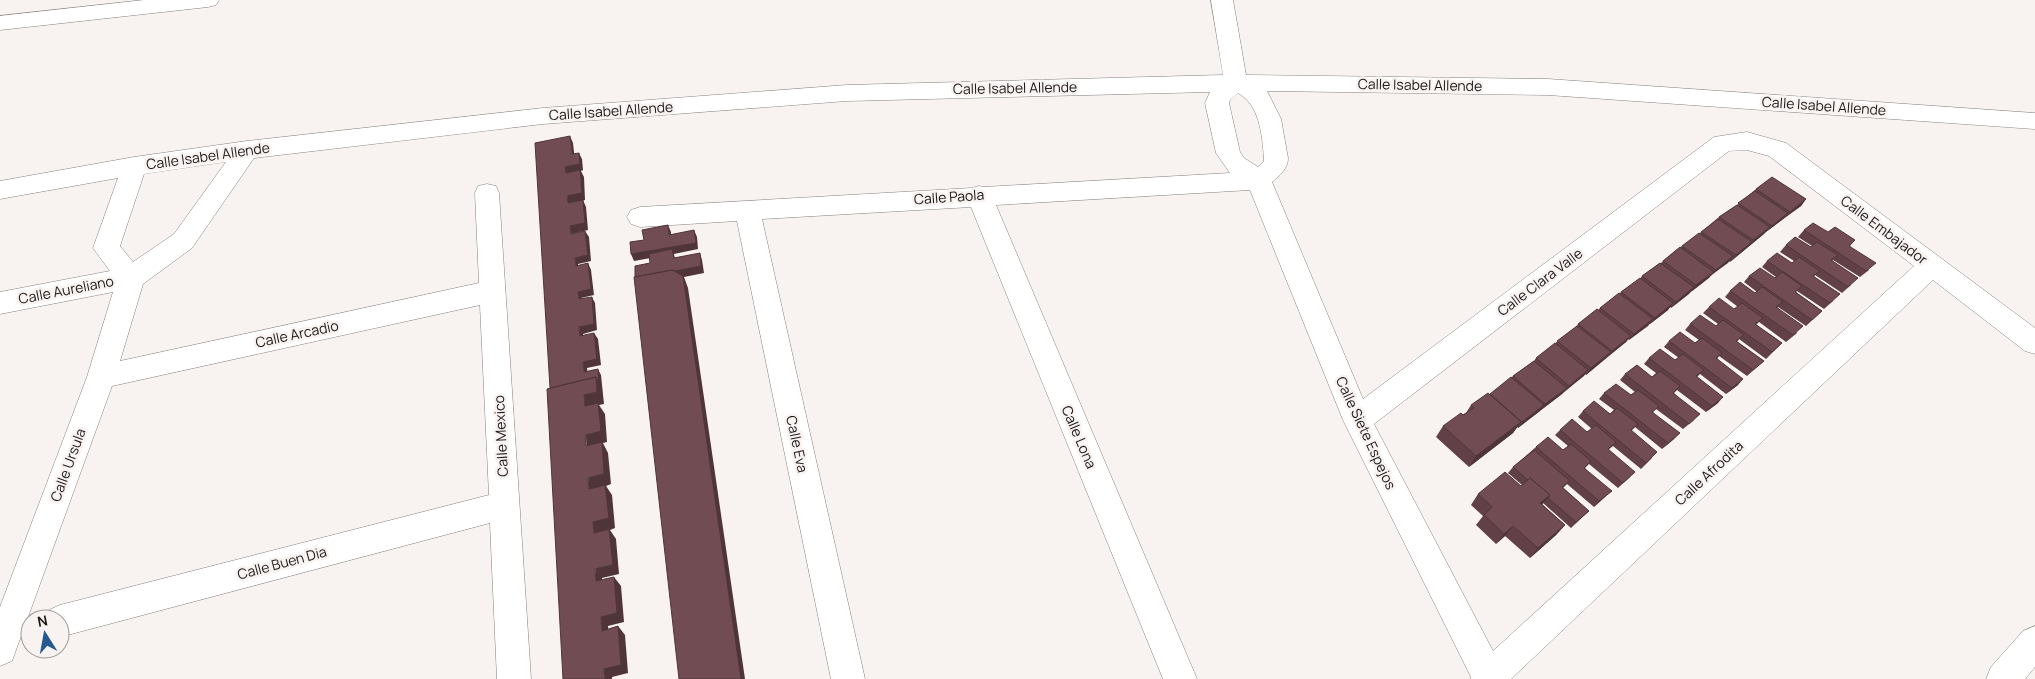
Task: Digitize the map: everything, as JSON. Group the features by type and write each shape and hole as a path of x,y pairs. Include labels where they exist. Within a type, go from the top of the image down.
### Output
{"street":[{"path":"0,23 208,0"},
{"path":"1222,0 1236,82"},
{"path":"1236,82 1258,94 1263,102 1277,154 1276,164 1259,180 1235,164 1228,153 1217,103 1220,96 1236,82"},
{"name":"Calle Isabel Allende","path":"0,190 134,166 246,150 543,116 847,93 1236,82 1548,87 2035,120"},
{"name":"Calle Embajador","path":"1723,143 1747,140 1777,149 2035,343"},
{"name":"Calle Clara Valle","path":"1357,420 1723,143"},
{"path":"134,166 106,248 131,278 183,241 246,150"},
{"name":"Calle Paola","path":"640,217 1259,180"},
{"name":"Calle Siete Espejos","path":"1259,180 1357,420 1489,679"},
{"name":"Calle Mexico","path":"488,193 514,679"},
{"name":"Calle Lona","path":"979,196 1180,679"},
{"name":"Calle Eva","path":"748,210 848,679"},
{"name":"Calle Afrodita","path":"1489,679 1931,266"},
{"name":"Calle Aureliano","path":"0,303 131,278"},
{"name":"Calle Ursula","path":"12,638 101,377 131,278"},
{"name":"Calle Arcadio","path":"101,377 493,291"},
{"name":"Calle Buen Dia","path":"70,618 505,505"},
{"path":"2004,679 2035,642"}],"building":[{"path":"570,136 572,154 579,153 580,164 565,167 566,173 580,170 582,193 567,196 568,203 583,200 585,223 570,226 571,234 585,231 588,255 575,258 576,266 588,263 591,289 578,292 579,299 592,297 594,324 579,327 580,336 594,333 597,359 583,362 584,372 598,369 599,383 596,377 550,388 535,143"},
{"path":"1772,177 1806,199 1790,212 1756,189"},
{"path":"1755,191 1788,213 1772,226 1738,203"},
{"path":"1737,205 1770,227 1753,240 1719,217"},
{"path":"1718,219 1752,242 1736,255 1701,232"},
{"path":"1813,223 1828,232 1835,227 1855,240 1849,246 1876,263 1866,271 1804,230"},
{"path":"668,225 669,235 694,230 696,243 631,254 630,242 644,240 642,230"},
{"path":"1699,233 1733,256 1716,270 1682,246"},
{"path":"1795,237 1811,247 1817,242 1838,255 1831,260 1858,278 1848,287 1786,245"},
{"path":"1680,247 1714,272 1696,285 1663,261"},
{"path":"672,249 674,258 700,253 701,266 635,277 635,266 650,263 649,254"},
{"path":"1777,253 1792,263 1799,257 1820,271 1813,276 1840,294 1830,303 1767,261"},
{"path":"1660,263 1694,287 1676,302 1642,276"},
{"path":"1760,268 1775,278 1782,272 1802,286 1795,292 1822,311 1812,320 1749,276"},
{"path":"672,270 683,276 741,679 679,679 634,277"},
{"path":"1640,278 1673,303 1655,318 1621,292"},
{"path":"1740,282 1755,293 1762,287 1783,302 1776,307 1803,326 1793,335 1730,291"},
{"path":"1619,293 1653,319 1634,334 1600,308"},
{"path":"1719,298 1734,309 1742,303 1763,318 1755,324 1782,343 1772,352 1709,307"},
{"path":"1597,309 1631,336 1612,351 1578,324"},
{"path":"1700,315 1716,326 1723,320 1744,335 1736,341 1764,361 1753,370 1690,324"},
{"path":"1577,326 1611,352 1591,368 1557,341"},
{"path":"1680,332 1695,343 1702,338 1722,353 1716,358 1743,379 1732,388 1669,341"},
{"path":"1555,343 1588,370 1569,386 1536,358"},
{"path":"1660,349 1675,360 1683,354 1704,370 1696,376 1723,397 1712,406 1649,358"},
{"path":"1534,361 1567,388 1545,404 1513,376"},
{"path":"1637,365 1652,377 1660,371 1680,386 1673,393 1700,414 1689,424 1625,374"},
{"path":"596,377 597,392 584,395 585,406 598,403 601,431 586,435 586,446 602,442 604,474 588,478 589,489 605,485 609,518 593,522 594,533 609,529 613,565 595,569 596,581 614,577 617,613 601,617 602,631 618,626 621,665 604,669 605,679 563,679 547,389"},
{"path":"1511,377 1544,405 1522,422 1490,394"},
{"path":"1616,384 1631,395 1638,390 1659,406 1652,412 1680,433 1668,443 1604,393"},
{"path":"1488,393 1521,422 1476,456 1443,426 1461,413 1463,415 1474,408 1471,405"},
{"path":"1594,401 1610,414 1617,408 1638,424 1631,430 1657,452 1646,463 1583,411"},
{"path":"1572,419 1587,432 1596,425 1616,442 1608,449 1635,472 1623,483 1560,430"},
{"path":"1548,437 1563,450 1571,444 1591,461 1584,468 1612,491 1599,501 1536,447"},
{"path":"1534,450 1570,481 1562,487 1589,511 1576,522 1548,498 1550,495 1513,467"},
{"path":"1505,472 1521,486 1530,478 1550,495 1540,503 1565,525 1538,548 1513,526 1504,534 1484,515 1492,507 1478,494"}]}
